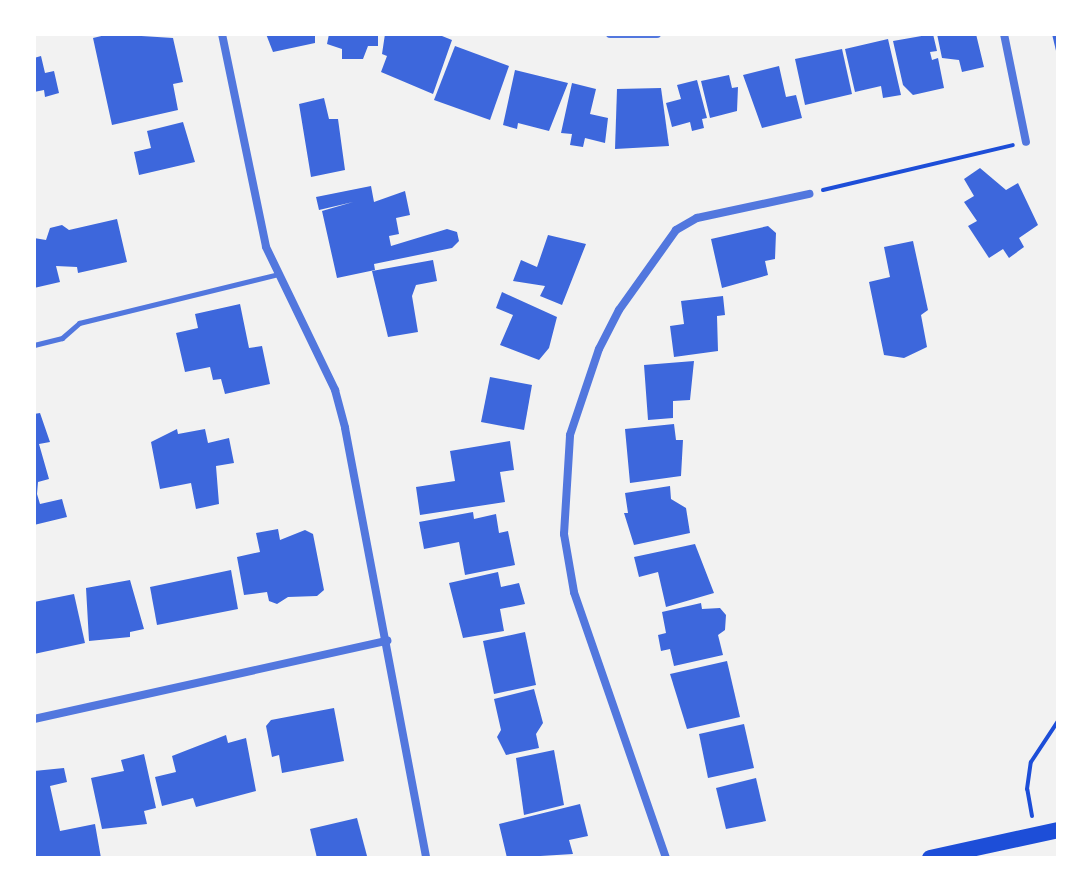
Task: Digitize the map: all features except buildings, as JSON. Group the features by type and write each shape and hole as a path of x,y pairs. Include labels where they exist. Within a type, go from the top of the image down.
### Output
{"main road":[{"path":"930,858 1058,830"}],"street":[{"path":"222,34 266,247 335,390 387,641 426,858"},
{"path":"610,34 657,34"},
{"path":"1004,34 1026,142"},
{"path":"666,858 591,647 564,534 570,435 599,349 644,269 686,222 809,194"},
{"path":"34,719 387,641"}],"lane":[{"path":"34,345 62,338 79,323 279,274"}],"path":[{"path":"809,194 1026,142"},
{"path":"1034,830 1027,789 1031,762 1058,721"}]}
